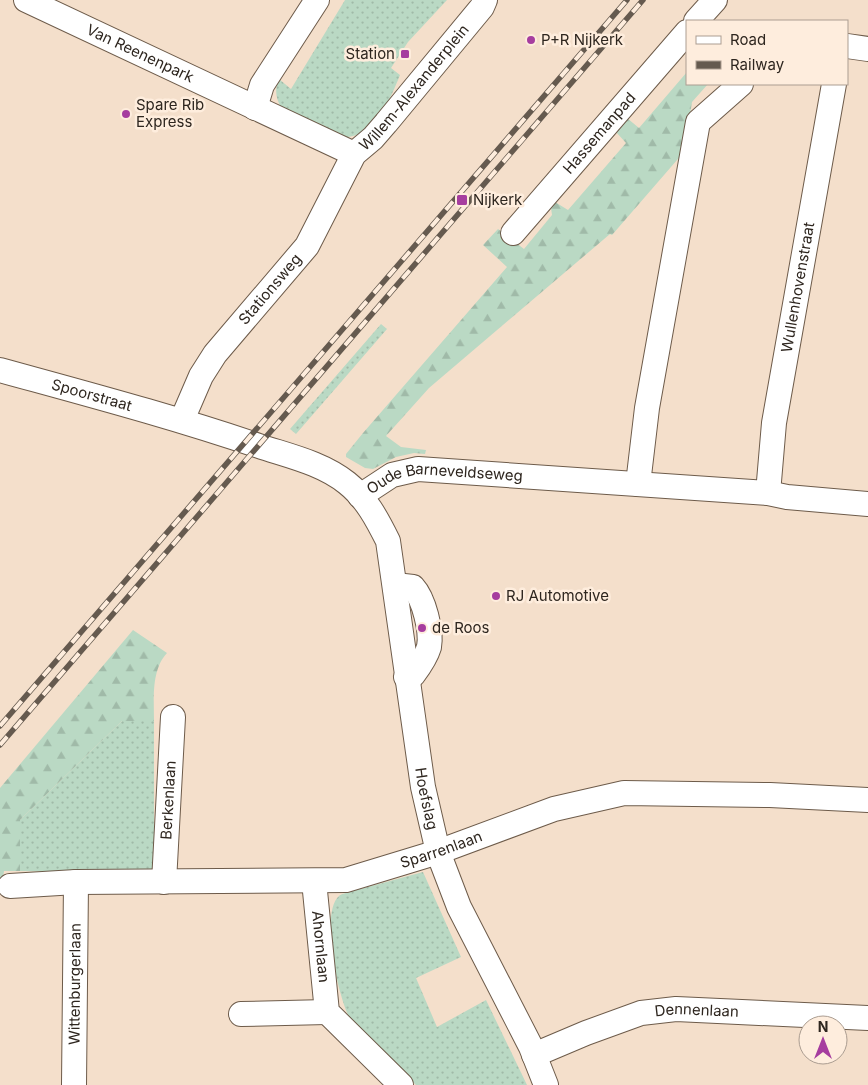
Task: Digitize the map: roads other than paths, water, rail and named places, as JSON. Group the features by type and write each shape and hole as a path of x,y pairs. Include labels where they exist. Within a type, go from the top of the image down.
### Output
{"street":[{"name":"Van Reenenpark","path":"26,0 255,108"},
{"path":"255,108 262,85 317,0"},
{"name":"Willem-Alexanderplein","path":"255,108 354,154 380,130 482,8 485,0"},
{"path":"697,20 715,0"},
{"name":"Hassemanpad","path":"513,233 686,33"},
{"path":"848,46 868,49"},
{"path":"638,484 647,408 698,122 740,85"},
{"name":"Wullenhovenstraat","path":"768,493 774,423 834,85"},
{"name":"Stationsweg","path":"182,420 201,376 215,354 308,246 354,154"},
{"name":"Spoorstraat","path":"0,370 182,420"},
{"name":"Oude Barneveldseweg","path":"182,420 297,458 329,471 347,483 360,496 392,474 418,468 768,493 787,498 868,504"},
{"name":"Hoefslag","path":"360,496 374,514 388,541 423,787 438,852 459,908 534,1055 546,1085"},
{"name":"Berkenlaan","path":"164,882 173,716"},
{"name":"Sparrenlaan","path":"10,886 76,882 346,880 438,852 554,809 624,793 868,800"},
{"name":"Ahornlaan","path":"314,881 327,1012"},
{"name":"Wittenburgerlaan","path":"74,1085 76,882"},
{"name":"Dennenlaan","path":"534,1055 586,1033 641,1014 676,1009 868,1018"},
{"path":"241,1014 327,1012 401,1085"}],"railway":[{"path":"0,726 627,0"},
{"path":"0,745 643,0"}],"place":[{"name":"P+R Nijkerk","path":"531,40"},
{"name":"Station","path":"405,54"},
{"name":"Spare Rib Express","path":"126,114"},
{"name":"Nijkerk","path":"462,200"},
{"name":"RJ Automotive","path":"496,596"},
{"name":"de Roos","path":"422,628"}]}
